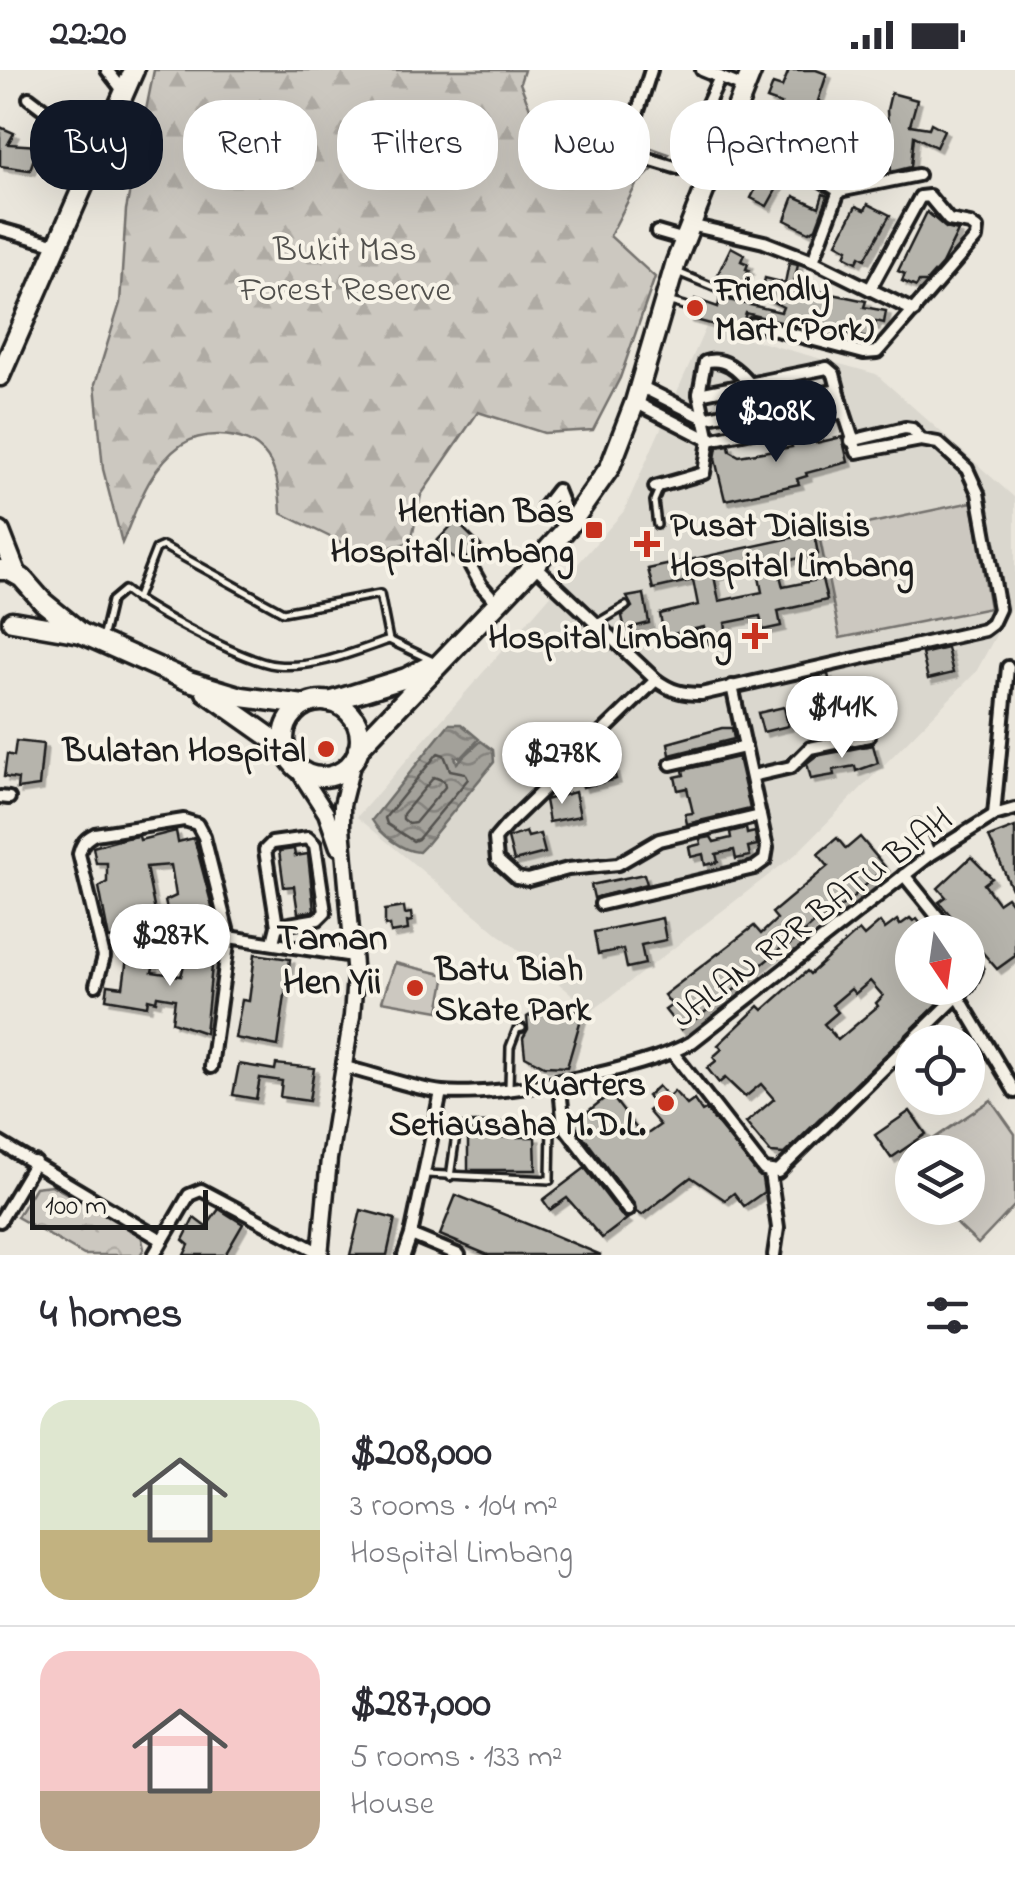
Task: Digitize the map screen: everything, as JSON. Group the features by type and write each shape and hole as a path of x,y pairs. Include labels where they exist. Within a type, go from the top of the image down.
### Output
{"highway":[{"path":"123,100 134,70"},
{"path":"0,376 82,190"},
{"path":"189,680 284,747 297,768 320,777 344,770 443,658 568,527 610,467 638,394 664,300 705,190"},
{"path":"0,532 14,576 29,602 20,617 6,622"},
{"path":"14,576 81,633"},
{"path":"6,622 81,633 189,680 242,697 304,705 329,702 406,678 443,658"},
{"path":"329,702 350,714 357,724 356,755"},
{"path":"284,747 287,722 304,705"}],"main road":[{"path":"320,1254 328,1159 352,1016 342,805 356,755"},
{"path":"297,768 326,814 343,862"}],"street":[{"path":"106,70 126,94"},
{"path":"651,70 624,152 678,168 720,77"},
{"path":"702,70 720,77 749,79"},
{"path":"836,190 918,175"},
{"path":"813,261 839,192"},
{"path":"753,324 871,354 883,347 978,234 974,226 947,219 928,196 917,200 870,288"},
{"path":"0,229 57,245"},
{"path":"657,232 764,242 813,261 914,311"},
{"path":"658,487 701,476 709,440 699,394 704,362 711,359 732,366 750,384"},
{"path":"534,565 656,680 672,692 687,694 984,630 992,624 1000,609 974,479 950,451 938,443 920,440 860,453 851,441 833,371 827,368 699,394"},
{"path":"638,394 704,418 838,390"},
{"path":"638,394 709,440 844,412"},
{"path":"543,508 558,490 563,505 559,519 568,527"},
{"path":"470,565 498,604"},
{"path":"994,815 1008,667"},
{"path":"656,680 507,825 495,839 497,860 517,878 528,880 568,869 618,864 659,840 760,816"},
{"path":"601,904 760,865 767,854 732,686"},
{"path":"752,776 791,767 810,748 869,736"},
{"path":"671,764 746,747"},
{"name":"JALAN RPR BATU BIAH","path":"344,1067 441,1092 559,1080 673,1054 930,856 994,815 1015,810"},
{"path":"96,985 104,957 80,854 86,838 184,820 197,824 204,837 229,937 211,1067"},
{"path":"916,826 930,856"},
{"path":"273,942 277,926 265,854 269,844 311,839 325,912 321,918 277,926"},
{"path":"904,875 936,915"},
{"path":"322,892 346,889"},
{"path":"229,937 352,956"},
{"path":"673,1054 770,1173 786,1167 949,1005"},
{"path":"972,1005 1015,1092"},
{"path":"559,1080 564,1126 628,1210"},
{"path":"404,1255 441,1092"},
{"path":"0,1143 162,1240"},
{"path":"0,1221 35,1162"},
{"path":"770,1173 778,1228 774,1255"},
{"path":"154,1255 189,1196 201,1190 320,1254"},
{"path":"411,1236 459,1255"}],"lane":[{"path":"674,271 738,297"},
{"path":"664,300 685,306"},
{"path":"657,525 654,502 658,487"},
{"path":"136,600 156,549 162,546 284,612 380,594 389,640"},
{"path":"102,642 111,601 124,590 212,641 275,665 333,660 389,640 443,658"},
{"path":"596,624 626,606"},
{"path":"509,1088 510,1047 517,1029 522,1028"},
{"path":"423,1174 550,1180 551,1126"},
{"path":"450,1178 456,1135 462,1128 564,1126"}],"shaded area":[{"name":"Hospital Limbang","path":"706,327 876,374 1015,498 1015,600 976,672 796,854 592,1011 357,817 624,511"}],"green space":[{"name":"Bukit Mas Forest Reserve","path":"154,70 524,70 520,83 527,100 518,100 518,190 633,190 610,236 655,277 620,378 593,430 544,433 478,412 421,495 411,542 365,554 281,513 273,469 259,448 235,437 199,437 181,445 160,465 122,543 103,469 95,384 120,303 130,190 163,190 163,100 148,100"},
{"name":"Bukit Mas Forest Reserve","path":"650,148 669,154 650,172"},
{"path":"972,502 990,608 840,638 819,534"},
{"name":"Batu Biah Skate Park","path":"395,963 446,975 439,1011 382,1001"},
{"path":"991,1100 1015,1134 1015,1205 978,1244 958,1225 985,1225 985,1135 939,1135 969,1115 985,1115 985,1104"},
{"path":"51,1185 141,1234 144,1249 140,1255 84,1255 17,1217 35,1187"}],"water":[{"path":"449,724 461,724 479,739 462,757 455,757 457,763 481,741 493,750 494,762 424,847 419,852 412,851 392,841 372,820"}],"building":[{"path":"789,70 827,74 818,100 767,99 773,84 782,87"},
{"path":"891,93 917,100 910,125 929,128 931,123 944,130 936,147 914,136 911,167 894,171 894,100 889,100"},
{"path":"0,127 14,133 8,144 30,145 30,170 0,166"},
{"path":"755,190 776,190 767,206 751,198"},
{"path":"823,194 828,196 816,228 809,232 785,220 794,196 819,207"},
{"path":"868,204 890,215 865,259 860,256 857,262 845,256 848,249 837,243 856,206 865,210"},
{"path":"927,212 946,228 958,231 942,264 916,287 902,281 905,274 898,271"},
{"path":"731,247 744,254 741,261 748,264 741,287 717,276"},
{"path":"789,263 798,265 793,286 804,288 803,293 810,296 813,290 866,301 864,307 886,311 884,323 876,321 875,326 871,325 868,338 746,313 740,332 688,318 695,299 718,307 720,298 781,312 783,307 761,296 765,278 785,283"},
{"path":"812,429 816,443 842,437 848,462 806,473 807,476 797,479 799,484 725,500 715,459 717,447 729,445 730,451 739,456 792,447 789,434"},
{"path":"456,521 481,546 461,565 436,542"},
{"path":"814,533 818,554 777,563 783,587 822,579 827,600 778,611 781,626 763,630 760,616 725,623 728,640 708,645 704,627 664,636 660,614 698,605 693,580 653,589 648,569","holes":["757,567 762,592 719,601 714,576"]},
{"path":"644,594 649,623 625,629 622,616 632,607 627,597"},
{"path":"947,648 953,673 928,679 922,654"},
{"path":"828,674 833,698 806,704 802,687 807,686 805,679"},
{"path":"784,707 788,726 763,732 758,713"},
{"path":"577,728 580,742 554,753 550,734"},
{"path":"732,728 734,739 670,755 668,743"},
{"path":"16,741 43,744 39,786 17,789 18,779 4,777 7,754 14,756"},
{"path":"873,745 878,763 856,771 855,766 833,770 834,775 811,779 807,763 816,756"},
{"path":"597,756 599,762 611,759 616,779 583,787 578,768 588,758"},
{"path":"738,757 750,809 687,824 685,814 693,813 687,788 678,790 675,777 684,775 683,770"},
{"path":"575,792 580,816 549,822 545,800"},
{"path":"1015,827 1015,896 989,837"},
{"path":"746,828 747,834 755,832 757,845 748,847 750,856 736,859 734,850 716,854 718,862 705,865 703,854 691,857 689,847 701,844 700,839 711,837 714,842 731,838 730,832"},
{"path":"176,831 178,842 194,838 214,914 208,932 172,932 165,901 176,896 171,865 146,867 155,912 149,914 151,929 109,939 99,887 107,882 107,863 96,863 93,847"},
{"path":"526,832 528,837 540,834 545,853 514,861 508,838"},
{"path":"860,837 885,867 852,898 819,923 817,920 681,1030 665,1010 672,1005 664,995 754,926 761,934 777,919 772,913 828,866 818,854 837,838 846,849"},
{"path":"294,849 295,856 308,854 314,911 298,913 294,886 284,887 279,851"},
{"path":"971,857 992,878 984,884 998,903 1007,897 1015,907 1015,956 997,969 985,955 985,915 950,915 939,902 946,897 938,888"},
{"path":"644,874 647,884 594,898 591,885"},
{"path":"404,907 405,914 411,913 408,930 391,933 390,925 385,926 385,910"},
{"path":"662,918 666,940 641,945 645,964 627,968 623,949 598,954 594,932"},
{"path":"880,922 885,929 895,922 895,1005 937,1005 916,1025 895,1025 895,1046 784,1154 771,1153 746,1123 774,1099 761,1084 745,1097 725,1078 719,1083 707,1068 722,1049 718,1045 759,1006 763,1010 859,930 864,936","holes":["870,981 883,996 876,1003 878,1006 838,1040 824,1024 838,1012 832,1005 851,989 855,994"]},
{"path":"187,954 213,957 205,1033 172,1022 175,999 157,996 156,1001 148,999 147,1006 106,999 108,985 123,987 127,958 154,963 152,972 181,976"},
{"path":"255,954 290,959 278,1046 235,1038 242,1000 249,1001"},
{"path":"546,1006 583,1012 567,1067 544,1066 525,1056 527,1017"},
{"path":"239,1064 275,1070 276,1064 314,1068 309,1101 280,1097 282,1081 260,1078 256,1099 233,1095"},
{"path":"658,1086 668,1097 674,1091 687,1105 694,1100 702,1112 706,1110 762,1178 764,1192 744,1206 734,1193 725,1200 691,1177 642,1215 636,1212 635,1205 573,1123 610,1094 643,1137 660,1125 648,1111 655,1105 647,1096"},
{"path":"904,1115 913,1115 926,1134 895,1135 895,1155 891,1158 875,1135"},
{"path":"468,1137 535,1137 536,1170 468,1170"},
{"path":"585,1168 627,1219 602,1238 567,1198 550,1210 543,1200"},
{"path":"456,1195 601,1255 488,1255 440,1235"},
{"path":"219,1209 243,1224 225,1255 184,1255 189,1245 183,1240 194,1218 206,1227"},
{"path":"361,1210 395,1219 387,1255 350,1255"}],"place":[{"name":"Friendly Mart (Pork)","path":"695,308"},
{"name":"Hentian Bas Hospital Limbang","path":"594,530"},
{"name":"Pusat Dialisis Hospital Limbang","path":"647,544"},
{"name":"Hospital Limbang","path":"755,636"},
{"name":"Bulatan Hospital","path":"326,749"},
{"name":"Batu Biah Skate Park","path":"415,988"},
{"name":"Kuarters Setiausaha M.D.L.","path":"666,1103"}],"district":[{"name":"Taman Hen Yii","path":"332,958"}]}
